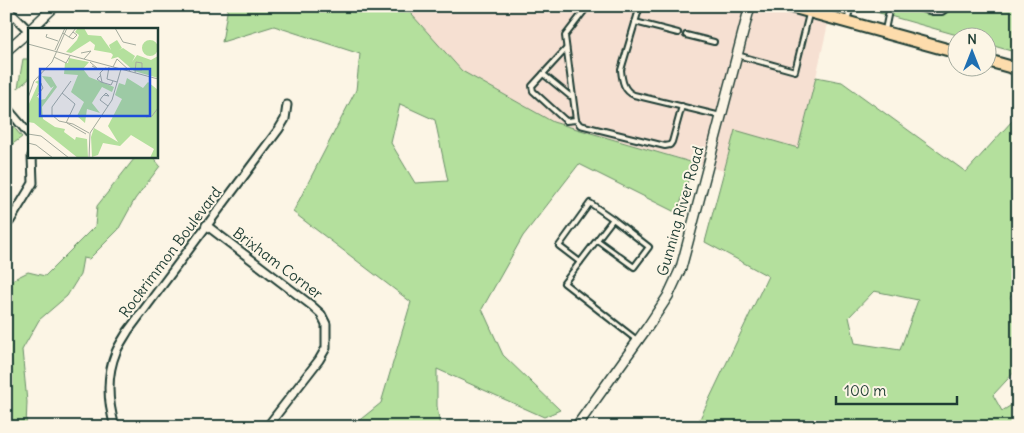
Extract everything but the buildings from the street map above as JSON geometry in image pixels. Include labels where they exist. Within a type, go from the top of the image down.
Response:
[{"type":"main road","points":[[789,6],[946,49]]},
{"type":"main road","points":[[996,63],[1018,69]]},
{"type":"street","points":[[32,28],[55,6]]},
{"type":"street","name":"Gunning River Road","points":[[576,427],[668,296],[681,268],[750,6]]},
{"type":"street","points":[[6,8],[28,28]]},
{"type":"street","points":[[6,51],[28,32]]},
{"type":"street","name":"Rockrimmon Boulevard","points":[[115,427],[111,412],[110,371],[116,351],[128,331],[279,129],[285,119],[287,105]]},
{"type":"street","points":[[6,107],[28,133]]},
{"type":"street","points":[[6,224],[10,221],[33,184],[32,158]]},
{"type":"street","name":"Brixham Corner","points":[[206,225],[311,304],[321,314],[326,324],[326,348],[319,360],[266,427]]},
{"type":"lane","points":[[588,6],[564,36],[576,120],[580,124],[665,146],[670,145],[672,142],[682,106]]},
{"type":"lane","points":[[640,6],[621,70],[624,86],[629,93],[721,116]]},
{"type":"lane","points":[[846,22],[851,6]]},
{"type":"lane","points":[[885,32],[890,6]]},
{"type":"lane","points":[[910,6],[932,12],[942,12],[950,6]]},
{"type":"lane","points":[[736,55],[795,71],[810,12]]},
{"type":"lane","points":[[635,22],[678,33]]},
{"type":"lane","points":[[686,35],[714,42]]},
{"type":"lane","points":[[566,49],[532,86],[533,92],[566,121],[576,120]]},
{"type":"lane","points":[[544,74],[572,96]]},
{"type":"lane","points":[[580,262],[559,246],[590,203],[649,247],[634,267],[597,240]]},
{"type":"lane","points":[[613,219],[564,283],[638,341]]},
{"type":"shaded area","points":[[404,6],[832,6],[798,148],[735,131],[724,171],[553,122],[462,71]]},
{"type":"green space","points":[[228,6],[404,6],[462,71],[553,122],[694,163],[677,213],[579,164],[523,236],[482,309],[503,355],[560,410],[544,417],[437,369],[437,406],[440,427],[351,427],[381,403],[411,302],[293,212],[356,90],[360,54],[274,26],[222,42]],"holes":[[[400,104],[435,120],[448,181],[415,183],[391,143]]]},
{"type":"green space","points":[[874,6],[1018,6],[1018,53],[996,47],[996,28],[946,28],[946,32],[876,12]]},
{"type":"green space","points":[[23,59],[28,59],[28,80],[18,88]]},
{"type":"green space","points":[[816,77],[842,82],[966,172],[1012,121],[1018,126],[1018,289],[1010,297],[1018,315],[1018,368],[993,395],[1002,411],[1018,401],[1018,427],[696,427],[768,276],[705,242],[735,130],[798,148]],"holes":[[[874,291],[918,300],[900,350],[855,343],[849,317]]]},
{"type":"green space","points":[[6,118],[22,137],[6,149]]},
{"type":"green space","points":[[132,158],[154,158],[160,166],[135,199],[118,230],[89,259],[83,258],[80,275],[67,296],[39,320],[22,350],[27,402],[26,427],[6,427],[6,283],[28,272],[45,276],[95,226],[97,206],[134,159]]}]
